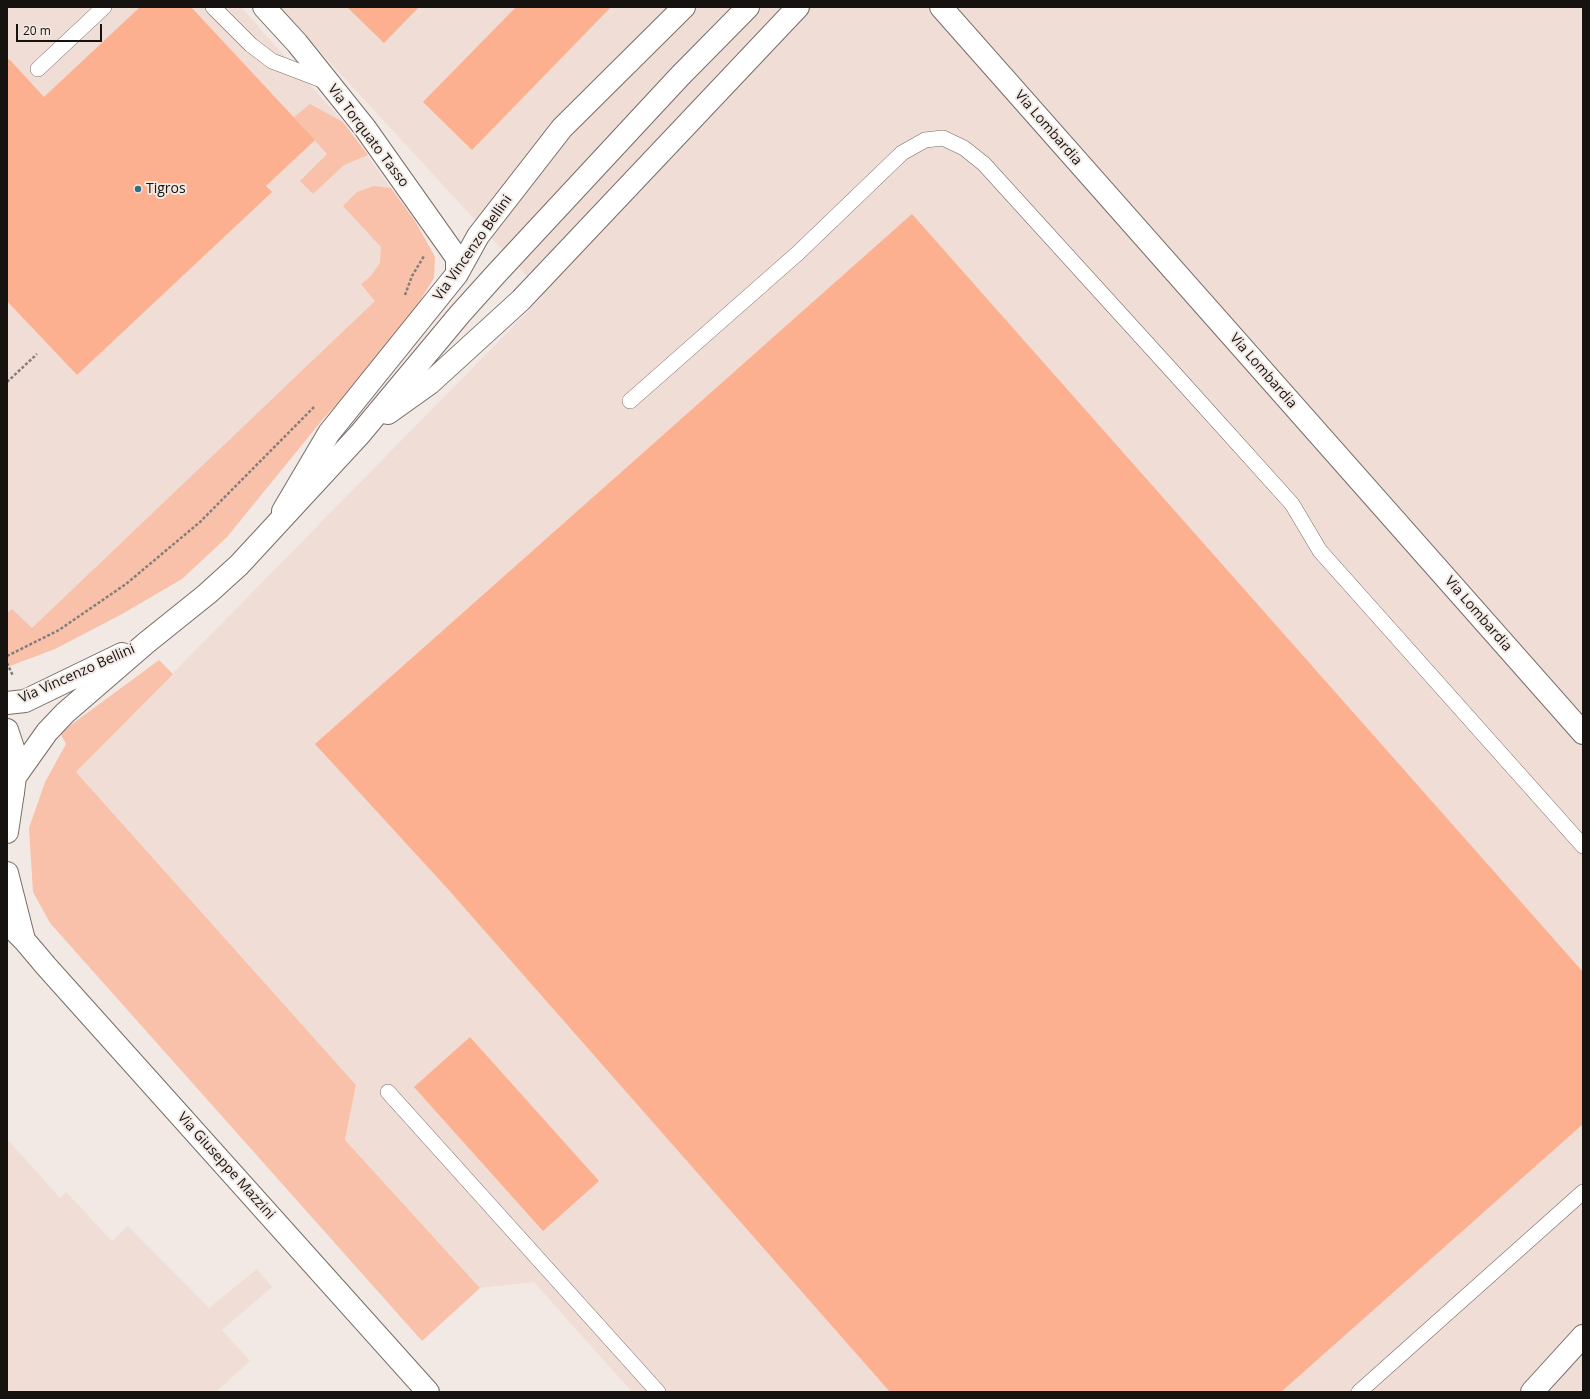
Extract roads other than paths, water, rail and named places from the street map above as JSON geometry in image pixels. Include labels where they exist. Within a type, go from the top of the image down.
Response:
[{"type":"street","name":"Via Torquato Tasso","points":[[264,7],[297,43],[365,128],[457,258],[457,274]]},
{"type":"street","name":"Via Vincenzo Bellini","points":[[272,529],[329,434],[457,274],[478,236],[562,128],[684,7]]},
{"type":"street","name":"Via Vincenzo Bellini","points":[[12,792],[48,732],[65,713],[146,643],[207,594],[239,565],[360,434],[460,314],[491,280],[675,82],[748,7]]},
{"type":"street","name":"Via Vincenzo Bellini","points":[[360,434],[430,383],[521,300],[798,7]]},
{"type":"street","name":"Via Lombardia","points":[[942,8],[1583,733]]},
{"type":"street","name":"Via Vincenzo Bellini","points":[[16,702],[146,643]]},
{"type":"street","points":[[7,730],[14,751],[12,792],[7,832]]},
{"type":"street","name":"Via Giuseppe Mazzini","points":[[7,873],[24,940]]},
{"type":"street","name":"Via Giuseppe Mazzini","points":[[7,923],[24,940],[428,1392]]},
{"type":"street","points":[[1532,1392],[1583,1336]]},
{"type":"lane","points":[[38,69],[104,7]]},
{"type":"lane","points":[[213,7],[251,45],[272,61],[329,83]]},
{"type":"lane","points":[[630,401],[798,253],[902,153],[925,140],[943,138],[964,148],[984,164],[1174,373],[1292,504],[1320,551],[1583,846]]},
{"type":"lane","points":[[388,1092],[658,1392]]},
{"type":"lane","points":[[1359,1392],[1583,1192]]},
{"type":"place","name":"Tigros","points":[[138,189]]}]
